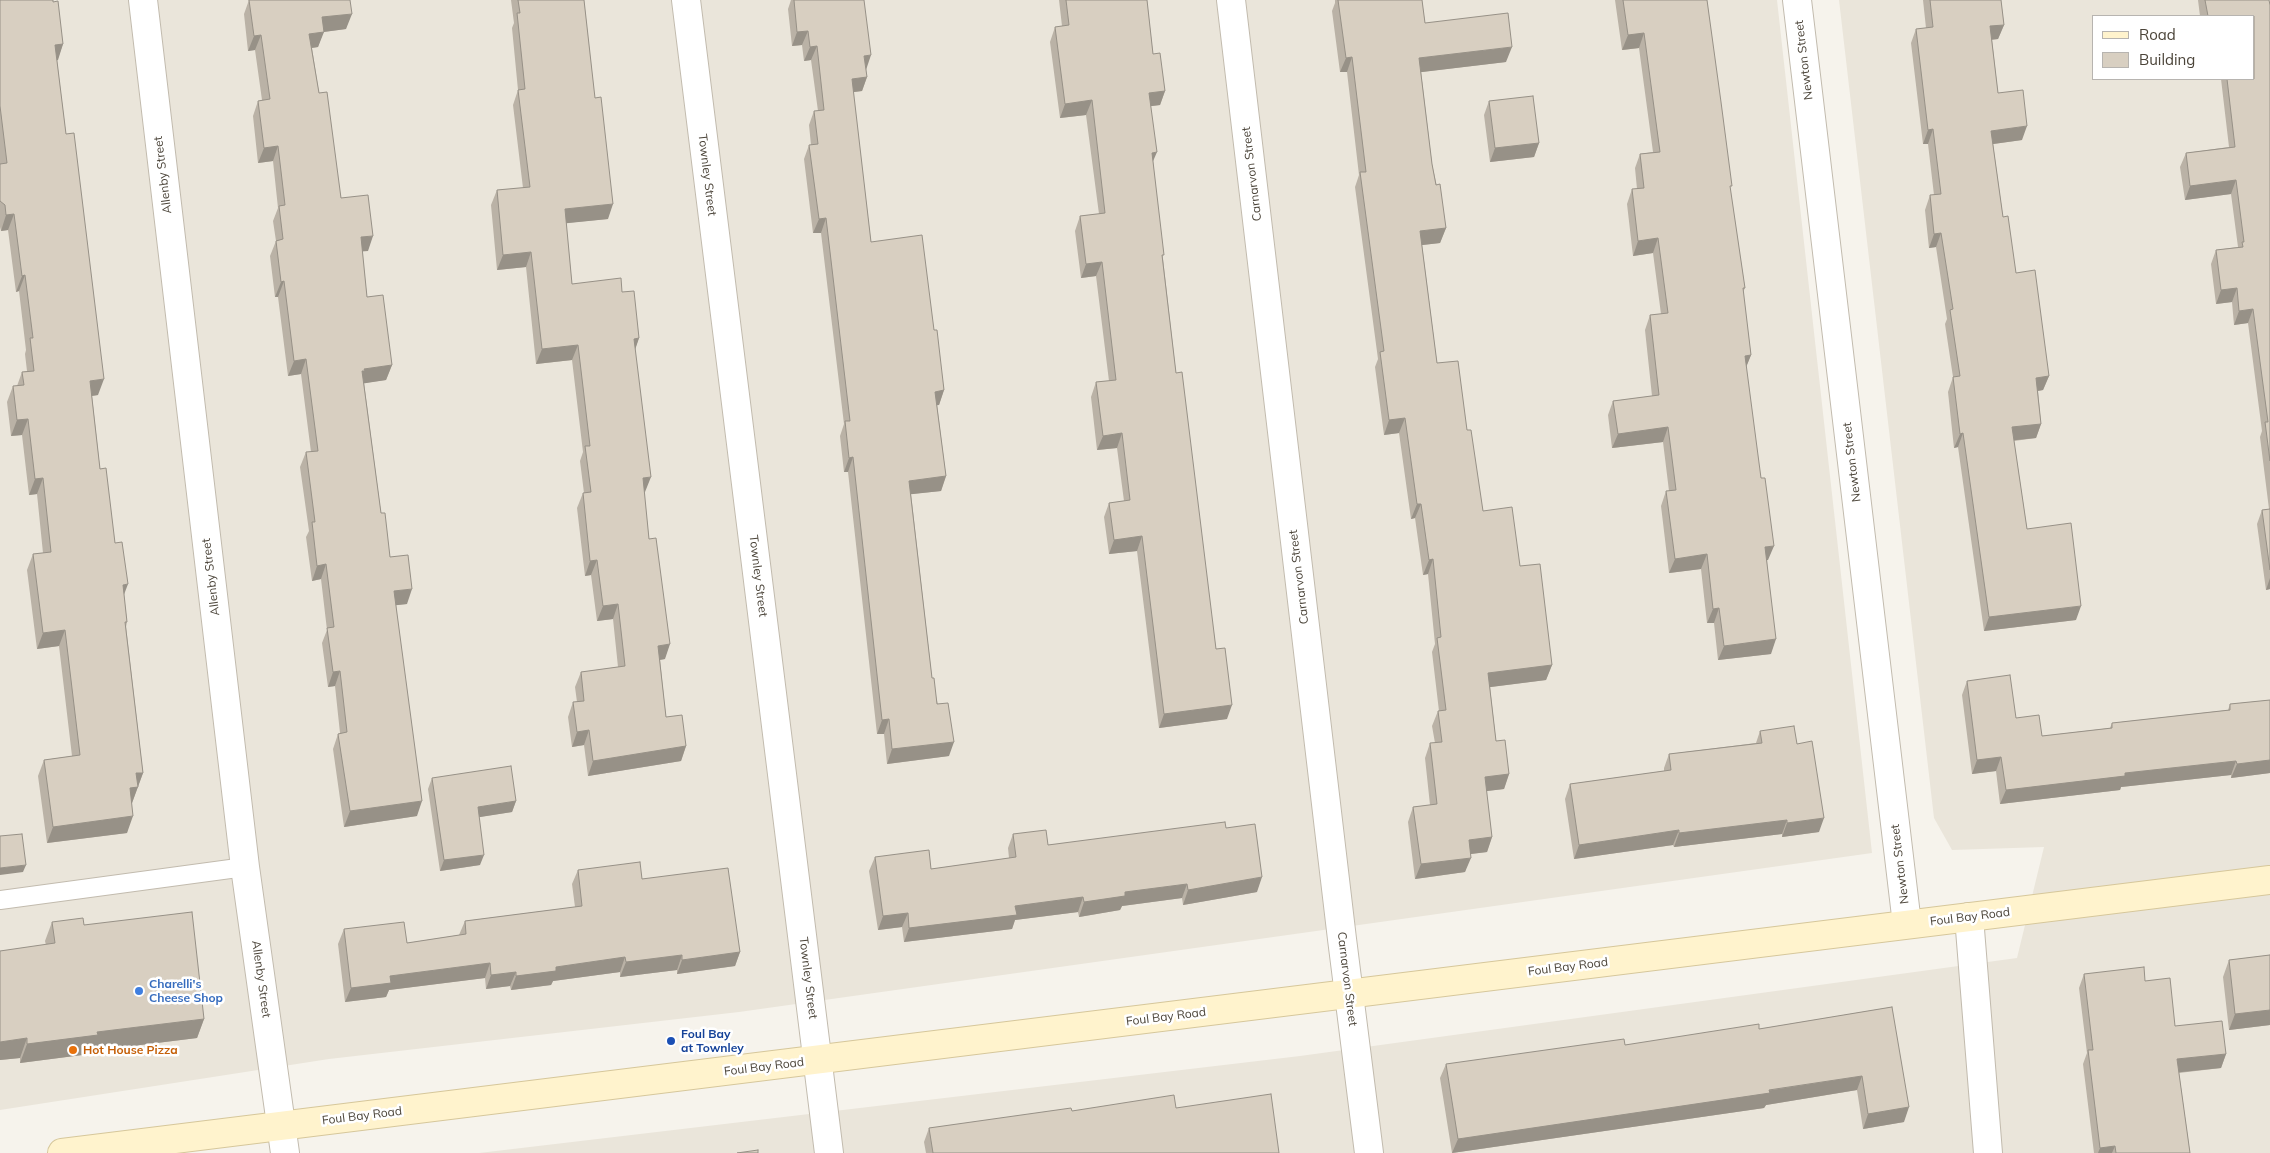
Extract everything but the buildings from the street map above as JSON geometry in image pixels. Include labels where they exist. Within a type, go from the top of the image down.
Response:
[{"type":"main road","name":"Foul Bay Road","points":[[62,1153],[2270,880]]},
{"type":"street","name":"Allenby Street","points":[[143,0],[245,867],[285,1153]]},
{"type":"street","name":"Townley Street","points":[[686,0],[830,1153]]},
{"type":"street","name":"Carnarvon Street","points":[[1231,0],[1348,994],[1369,1153]]},
{"type":"street","name":"Newton Street","points":[[1797,0],[1907,924]]},
{"type":"street","points":[[1969,917],[1988,1153]]},
{"type":"lane","points":[[0,900],[245,867]]},
{"type":"shaded area","points":[[0,0],[1777,0],[1872,853],[739,1012],[329,1059],[0,1110]]},
{"type":"shaded area","points":[[1839,0],[2270,0],[2270,1153],[479,1153],[1300,1056],[2017,958],[2044,847],[1952,850],[1934,818]]},
{"type":"place","name":"Charelli's Cheese Shop","points":[[139,991]]},
{"type":"place","name":"Foul Bay at Townley","points":[[671,1041]]},
{"type":"place","name":"Hot House Pizza","points":[[73,1050]]}]
